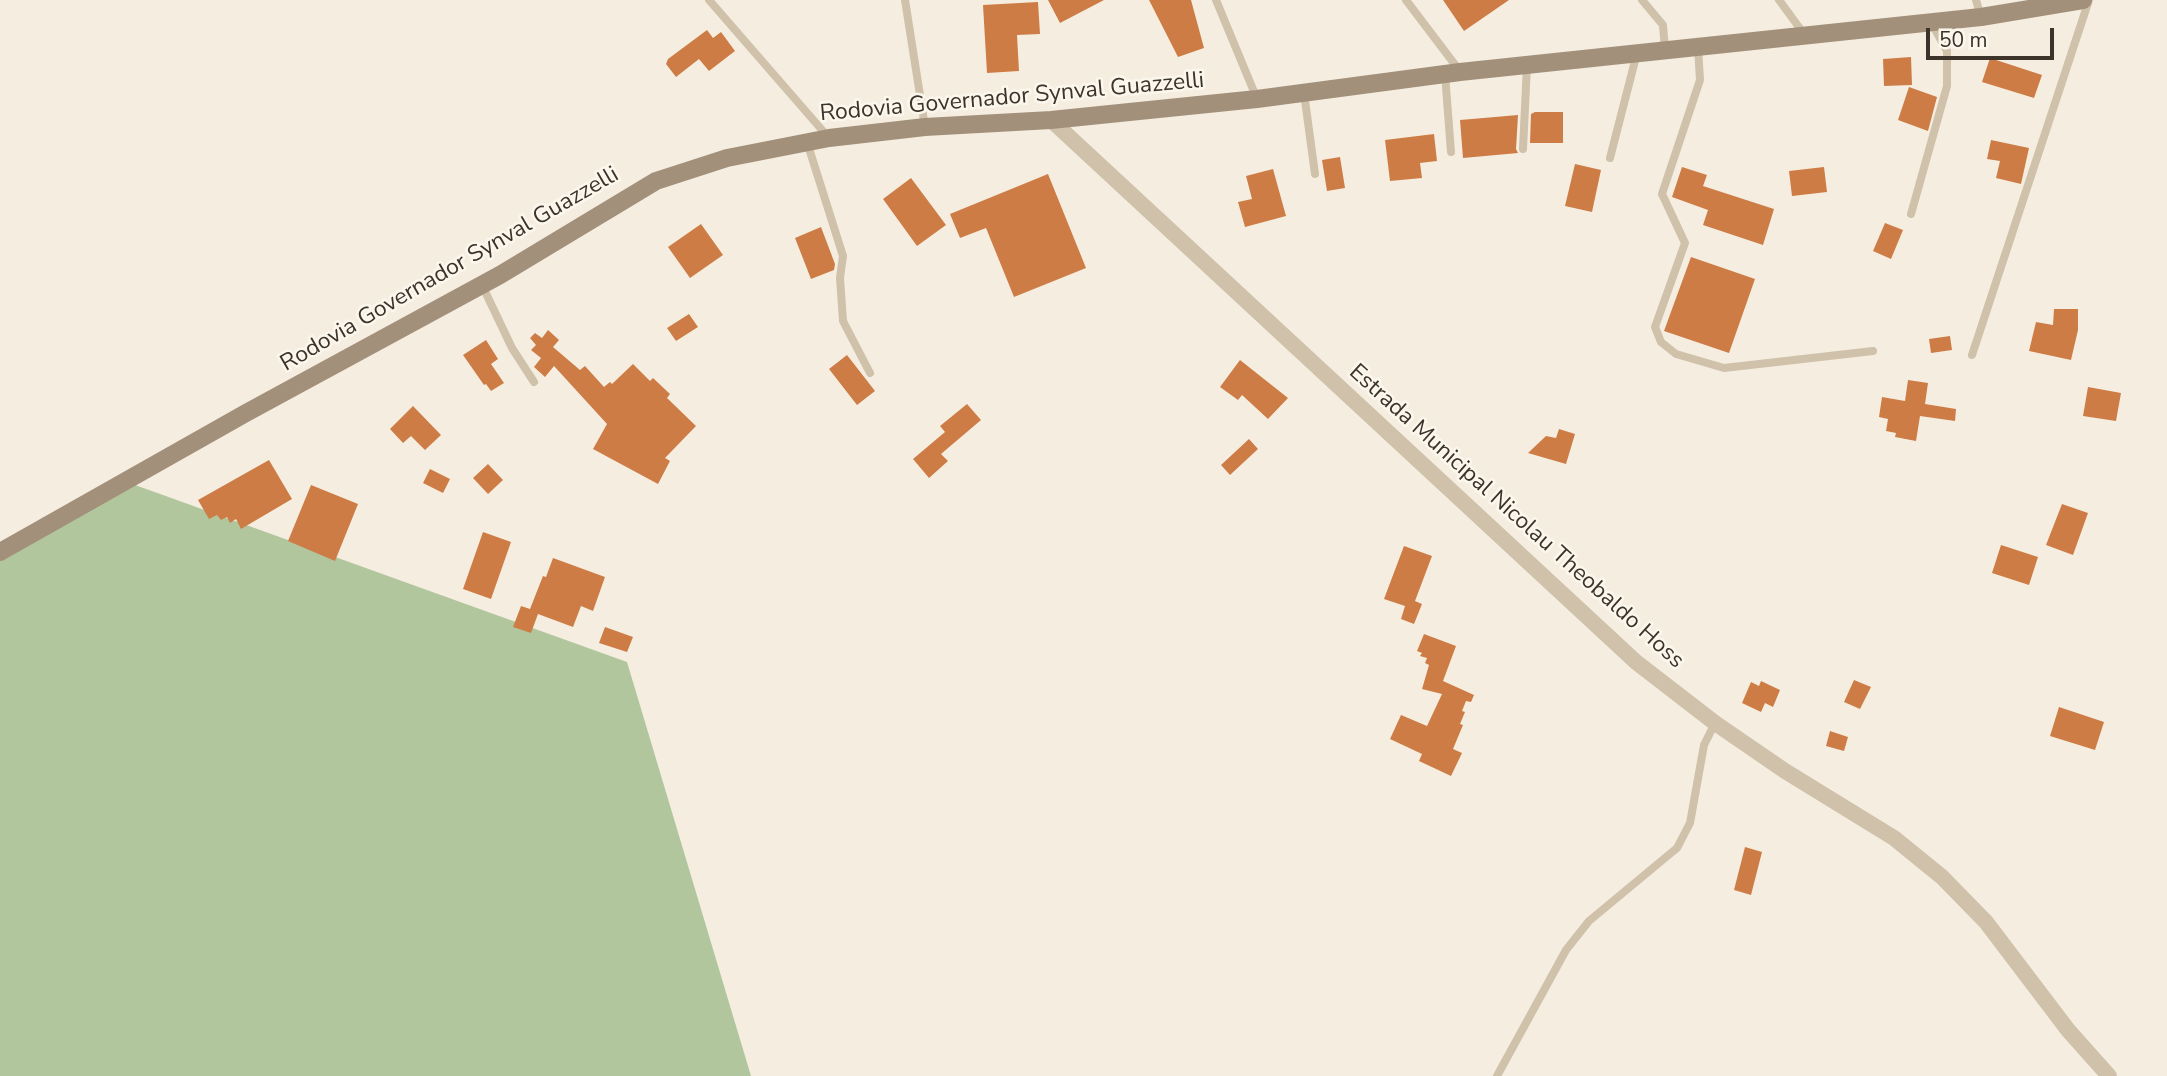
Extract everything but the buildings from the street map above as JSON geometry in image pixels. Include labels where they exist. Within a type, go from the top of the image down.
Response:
[{"type":"main road","name":"Rodovia Governador Synval Guazzelli","points":[[0,552],[246,413],[482,285],[656,181],[727,158],[829,138],[925,127],[1051,120],[1257,99],[1452,73],[1931,22],[1978,8],[2083,0]]},
{"type":"street","name":"Estrada Municipal Nicolau Theobaldo Hoss","points":[[1051,120],[1617,645],[1715,723],[1785,771],[1894,838],[1942,877],[1986,922],[2100,1073]]},
{"type":"lane","points":[[709,0],[829,138]]},
{"type":"lane","points":[[905,0],[925,127]]},
{"type":"lane","points":[[1216,0],[1257,99]]},
{"type":"lane","points":[[1406,0],[1452,73],[1451,152]]},
{"type":"lane","points":[[1642,0],[1663,25],[1665,50]]},
{"type":"lane","points":[[1779,0],[1806,36]]},
{"type":"lane","points":[[1972,355],[2089,0]]},
{"type":"lane","points":[[1911,214],[1947,86],[1947,51],[1931,22]]},
{"type":"lane","points":[[1698,47],[1700,80],[1662,194],[1685,243],[1656,327],[1661,342],[1676,354],[1724,368],[1873,351]]},
{"type":"lane","points":[[1610,158],[1637,53]]},
{"type":"lane","points":[[1523,149],[1527,65]]},
{"type":"lane","points":[[1304,93],[1315,174]]},
{"type":"lane","points":[[807,142],[843,256],[840,278],[843,321],[870,373]]},
{"type":"lane","points":[[482,285],[512,348],[534,382]]},
{"type":"lane","points":[[1497,1076],[1566,950],[1589,921],[1677,848],[1690,823],[1704,746],[1715,723]]},
{"type":"green space","points":[[124,481],[627,662],[751,1076],[0,1076],[0,552]]}]
